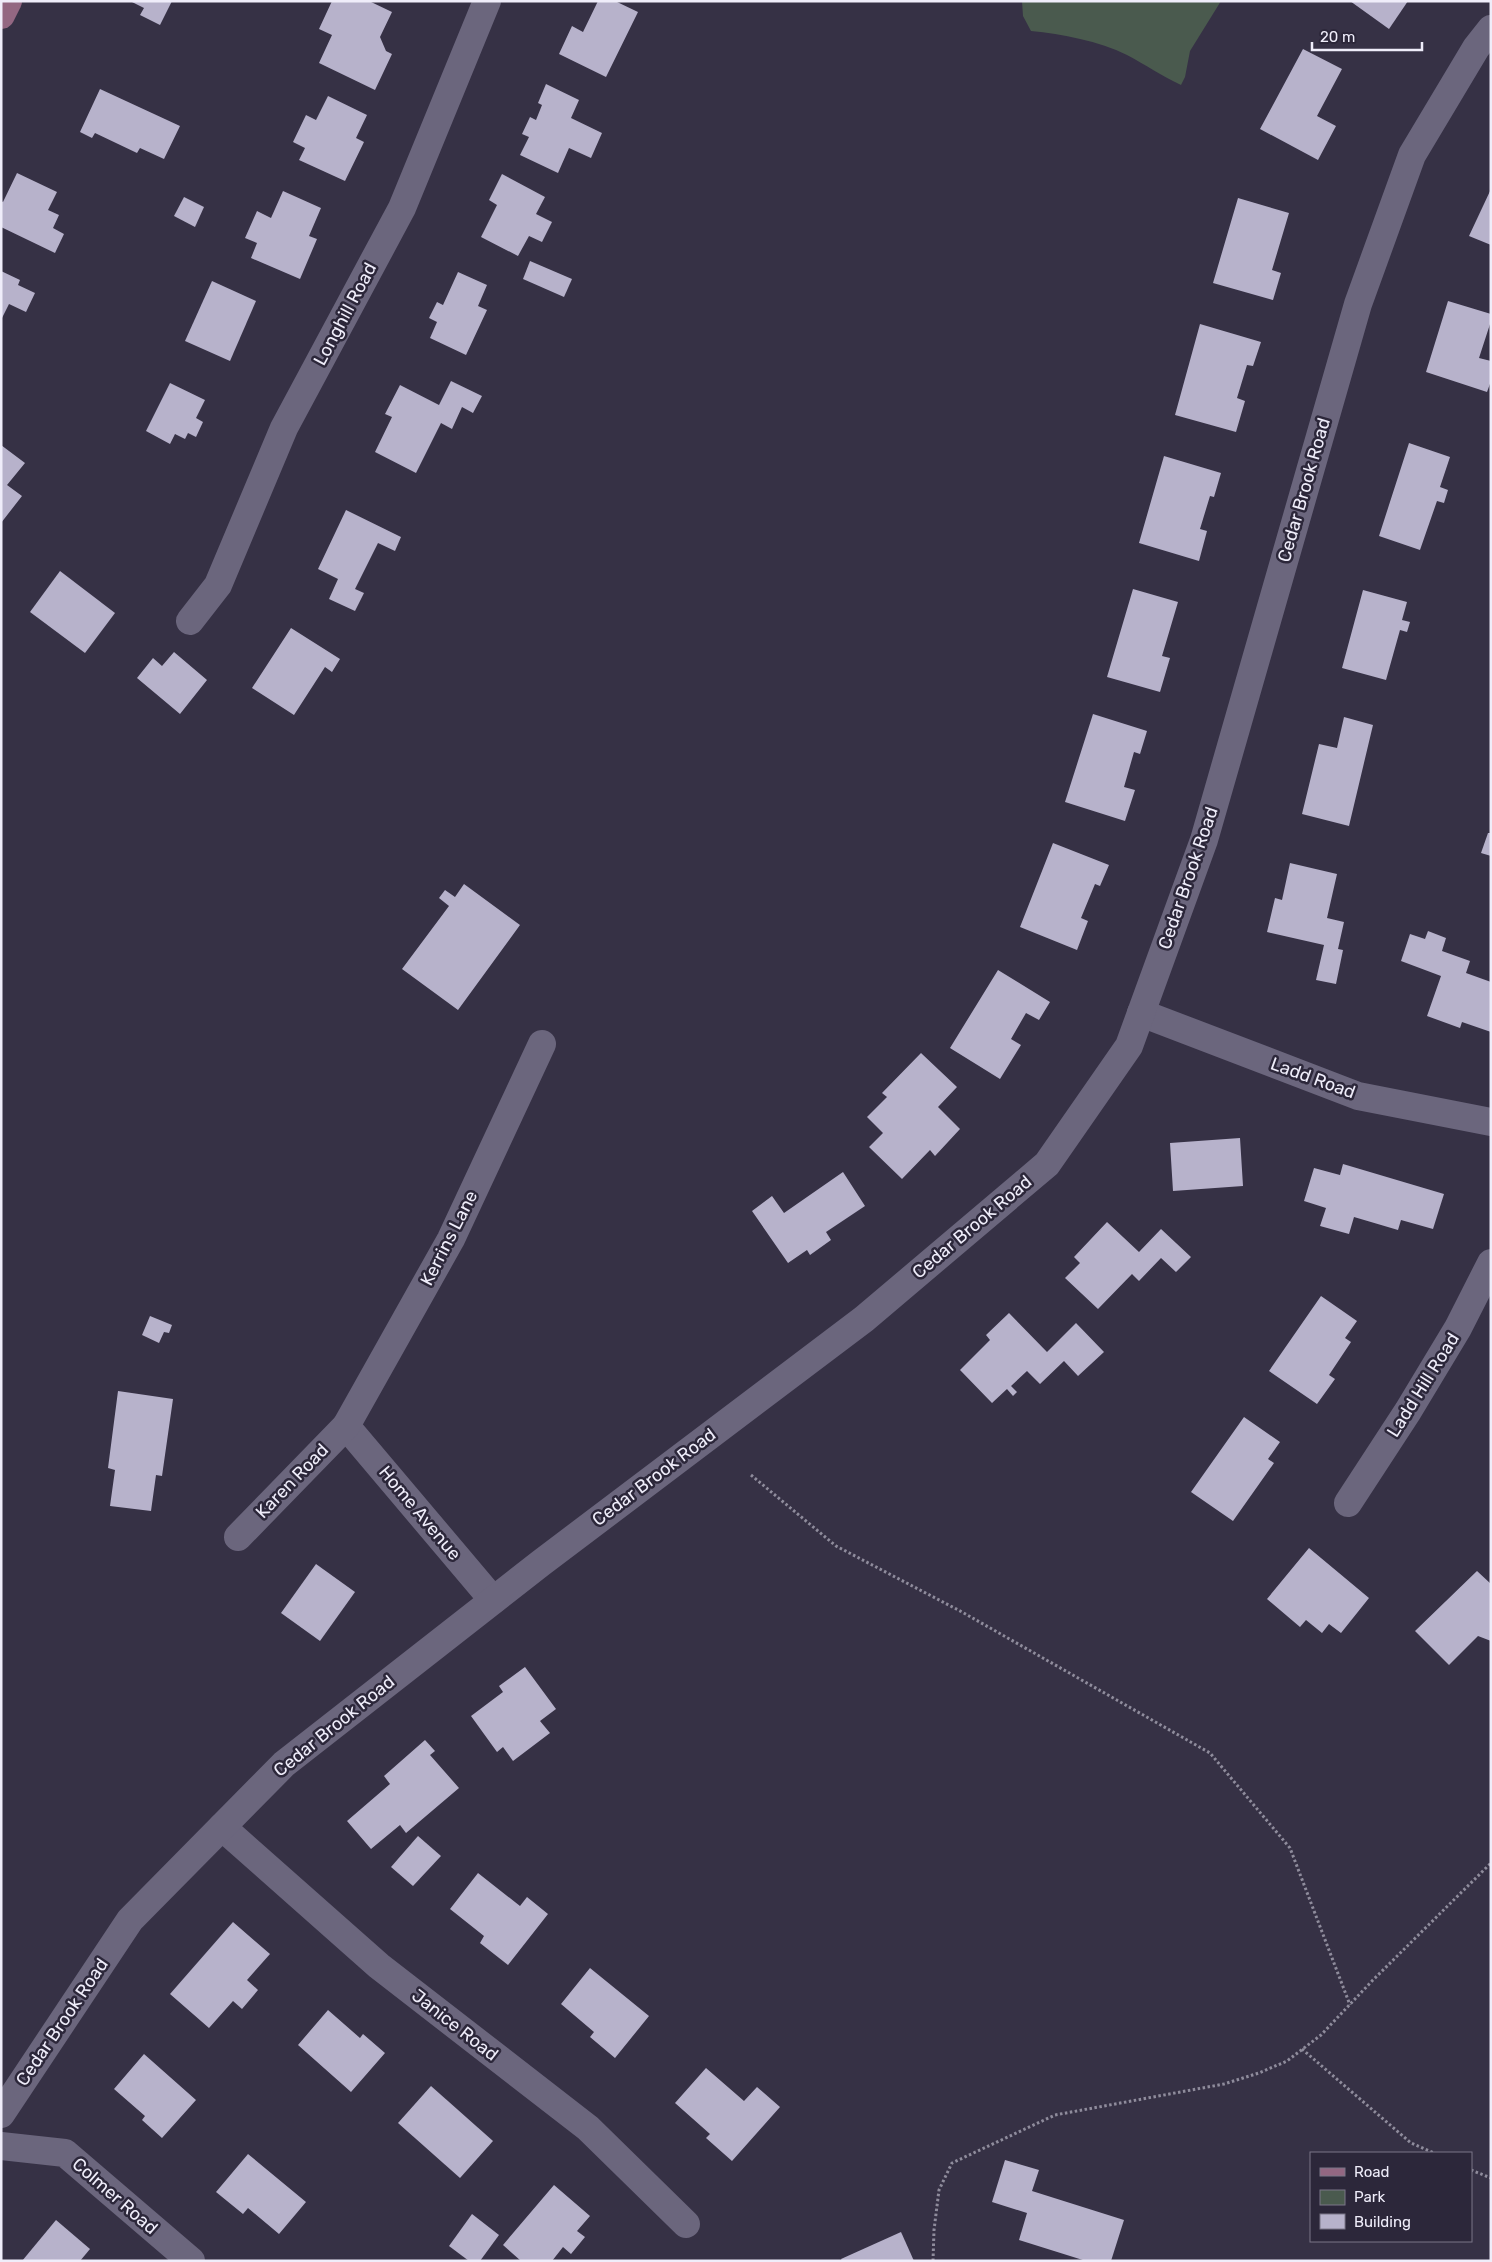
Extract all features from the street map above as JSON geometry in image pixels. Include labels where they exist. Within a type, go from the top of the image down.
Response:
[{"type":"main road","points":[[1,15],[8,1]]},
{"type":"street","name":"Longhill Road","points":[[190,621],[218,586],[284,428],[402,208],[487,1]]},
{"type":"street","name":"Cedar Brook Road","points":[[1,2114],[130,1920],[284,1764],[493,1600],[864,1319],[1047,1164],[1129,1046],[1204,840],[1358,304],[1412,155],[1476,48],[1491,30]]},
{"type":"street","name":"Ladd Road","points":[[1141,1013],[1358,1096],[1491,1122]]},
{"type":"street","name":"Kerrins Lane","points":[[346,1426],[451,1239],[542,1044]]},
{"type":"street","name":"Ladd Hill Road","points":[[1348,1503],[1408,1411],[1458,1328],[1491,1263]]},
{"type":"street","name":"Home Avenue","points":[[346,1426],[493,1600]]},
{"type":"street","name":"Karen Road","points":[[238,1537],[346,1426]]},
{"type":"street","name":"Janice Road","points":[[222,1827],[380,1966],[588,2128],[686,2224]]},
{"type":"street","name":"Colmer Road","points":[[1,2146],[66,2153],[191,2261]]},
{"type":"path","points":[[751,1475],[836,1546],[962,1612],[1210,1752],[1290,1848],[1350,2005]]},
{"type":"path","points":[[933,2261],[934,2230],[939,2190],[952,2163],[1055,2115],[1224,2084],[1287,2061],[1321,2035],[1491,1864]]},
{"type":"path","points":[[1302,2050],[1410,2143],[1432,2152]]},
{"type":"path","points":[[1472,2170],[1491,2178]]},
{"type":"green space","points":[[1022,1],[1221,1],[1190,51],[1185,77],[1181,85],[1127,55],[1105,46],[1068,36],[1031,31],[1023,16]]},
{"type":"building","points":[[130,1],[172,1],[160,25],[140,15],[144,8]]},
{"type":"building","points":[[332,1],[369,1],[392,12],[380,37],[386,51],[392,54],[375,90],[319,63],[332,35],[319,29]]},
{"type":"building","points":[[598,1],[615,1],[638,12],[606,77],[559,54],[572,26],[583,32]]},
{"type":"building","points":[[1350,1],[1408,1],[1389,29]]},
{"type":"building","points":[[1303,49],[1342,69],[1317,116],[1336,126],[1318,160],[1260,129]]},
{"type":"building","points":[[546,84],[579,100],[571,118],[602,133],[591,158],[569,148],[558,173],[520,155],[529,137],[522,134],[530,117],[536,120],[542,105],[538,103]]},
{"type":"building","points":[[100,89],[180,126],[164,159],[140,148],[137,153],[95,133],[92,138],[80,132]]},
{"type":"building","points":[[328,96],[367,115],[356,138],[364,142],[345,181],[299,160],[305,148],[293,142],[306,115],[316,120]]},
{"type":"building","points":[[17,173],[57,192],[48,210],[59,215],[53,228],[64,234],[55,253],[1,227],[1,201],[3,202]]},
{"type":"building","points":[[502,174],[545,197],[536,214],[552,222],[542,242],[529,236],[518,256],[481,237],[497,205],[489,200]]},
{"type":"building","points":[[1491,189],[1491,245],[1469,236]]},
{"type":"building","points":[[283,191],[321,208],[309,236],[317,239],[300,279],[251,258],[257,243],[245,238],[257,211],[271,218]]},
{"type":"building","points":[[184,197],[204,207],[195,227],[174,216]]},
{"type":"building","points":[[1238,198],[1289,213],[1272,270],[1281,273],[1273,300],[1213,283]]},
{"type":"building","points":[[530,261],[572,279],[564,297],[523,279]]},
{"type":"building","points":[[1,271],[20,280],[18,285],[35,293],[26,312],[9,304],[1,320]]},
{"type":"building","points":[[458,272],[487,285],[478,306],[487,310],[466,355],[430,338],[437,322],[429,318],[437,302],[443,305]]},
{"type":"building","points":[[212,281],[256,301],[230,361],[185,341]]},
{"type":"building","points":[[1448,301],[1491,314],[1491,321],[1479,358],[1491,361],[1491,381],[1487,392],[1426,372]]},
{"type":"building","points":[[1200,324],[1261,342],[1253,366],[1247,365],[1237,398],[1245,401],[1236,432],[1175,415]]},
{"type":"building","points":[[451,381],[482,396],[473,413],[462,407],[452,429],[441,423],[416,473],[375,452],[392,417],[385,414],[400,385],[439,405]]},
{"type":"building","points":[[170,383],[205,400],[196,418],[203,422],[196,437],[188,433],[185,439],[175,434],[170,444],[146,431]]},
{"type":"building","points":[[1409,443],[1450,457],[1440,487],[1448,490],[1444,503],[1437,501],[1420,550],[1379,536]]},
{"type":"building","points":[[1,445],[25,463],[7,485],[22,496],[1,523]]},
{"type":"building","points":[[1164,456],[1221,473],[1214,497],[1210,496],[1200,529],[1207,531],[1199,561],[1139,543]]},
{"type":"building","points":[[346,510],[401,537],[395,551],[378,543],[355,589],[364,593],[355,611],[329,599],[338,579],[318,569]]},
{"type":"building","points":[[60,571],[115,613],[85,653],[30,612]]},
{"type":"building","points":[[1133,589],[1178,602],[1162,656],[1170,658],[1160,692],[1107,677]]},
{"type":"building","points":[[1363,590],[1407,602],[1402,620],[1410,622],[1407,632],[1400,630],[1386,680],[1342,668]]},
{"type":"building","points":[[291,628],[340,659],[332,672],[325,667],[294,715],[252,688]]},
{"type":"building","points":[[174,652],[207,680],[180,714],[137,678],[153,658],[162,666]]},
{"type":"building","points":[[1093,714],[1147,731],[1140,754],[1134,752],[1124,787],[1135,790],[1125,821],[1065,802]]},
{"type":"building","points":[[1344,717],[1373,725],[1349,826],[1302,814],[1319,744],[1337,748]]},
{"type":"building","points":[[1488,833],[1491,833],[1491,856],[1481,853]]},
{"type":"building","points":[[1053,843],[1109,865],[1100,886],[1095,884],[1081,918],[1088,921],[1077,950],[1020,927]]},
{"type":"building","points":[[1290,863],[1337,874],[1327,918],[1344,922],[1338,949],[1343,950],[1336,984],[1316,980],[1324,945],[1267,932],[1275,898],[1282,900]]},
{"type":"building","points":[[464,884],[520,925],[458,1010],[402,969],[449,906],[439,898],[445,890],[455,897]]},
{"type":"building","points":[[1428,931],[1446,938],[1442,951],[1470,961],[1466,973],[1491,982],[1491,1032],[1462,1022],[1460,1028],[1427,1016],[1441,976],[1401,961],[1410,934],[1425,939]]},
{"type":"building","points":[[998,970],[1050,1002],[1039,1020],[1026,1013],[1011,1039],[1021,1045],[1000,1079],[950,1048]]},
{"type":"building","points":[[921,1053],[957,1087],[938,1107],[960,1129],[935,1156],[930,1150],[902,1179],[869,1147],[883,1133],[867,1117],[887,1097],[882,1093]]},
{"type":"building","points":[[1240,1138],[1243,1186],[1173,1191],[1170,1143]]},
{"type":"building","points":[[1343,1164],[1444,1194],[1433,1229],[1401,1220],[1398,1230],[1354,1217],[1349,1234],[1320,1226],[1326,1208],[1304,1201],[1314,1168],[1340,1175]]},
{"type":"building","points":[[843,1172],[865,1206],[826,1232],[831,1240],[810,1255],[807,1250],[788,1263],[752,1211],[772,1196],[784,1213]]},
{"type":"building","points":[[1107,1222],[1139,1252],[1161,1229],[1191,1257],[1176,1272],[1161,1258],[1139,1281],[1132,1274],[1098,1309],[1065,1278],[1080,1263],[1074,1257]]},
{"type":"building","points":[[1321,1296],[1357,1321],[1345,1338],[1351,1342],[1329,1375],[1335,1379],[1317,1404],[1269,1371]]},
{"type":"building","points":[[1009,1313],[1047,1352],[1076,1323],[1104,1352],[1078,1376],[1064,1361],[1040,1384],[1027,1371],[1011,1386],[1017,1392],[1013,1396],[1007,1389],[992,1403],[960,1370],[990,1340],[986,1335]]},
{"type":"building","points":[[150,1316],[172,1325],[169,1333],[164,1332],[159,1343],[142,1335]]},
{"type":"building","points":[[118,1391],[173,1399],[162,1476],[156,1475],[151,1511],[110,1506],[115,1470],[108,1468]]},
{"type":"building","points":[[1244,1417],[1280,1442],[1268,1459],[1274,1463],[1233,1521],[1191,1492]]},
{"type":"building","points":[[1309,1548],[1369,1598],[1341,1633],[1329,1624],[1322,1633],[1306,1620],[1300,1627],[1267,1599]]},
{"type":"building","points":[[316,1564],[355,1592],[320,1641],[281,1613]]},
{"type":"building","points":[[1477,1571],[1491,1584],[1491,1641],[1478,1636],[1449,1665],[1415,1631]]},
{"type":"building","points":[[525,1667],[556,1709],[540,1721],[550,1733],[513,1761],[503,1747],[497,1752],[471,1716],[503,1692],[499,1686]]},
{"type":"building","points":[[425,1740],[435,1751],[430,1755],[459,1788],[406,1833],[400,1825],[371,1849],[347,1821],[390,1784],[384,1776]]},
{"type":"building","points":[[418,1836],[441,1856],[413,1886],[391,1867]]},
{"type":"building","points":[[478,1873],[520,1906],[527,1897],[548,1914],[508,1965],[480,1943],[484,1936],[450,1909]]},
{"type":"building","points":[[233,1922],[270,1954],[247,1980],[258,1990],[242,2009],[233,2001],[209,2028],[170,1994]]},
{"type":"building","points":[[590,1968],[649,2016],[615,2058],[590,2037],[594,2032],[561,2004]]},
{"type":"building","points":[[328,2010],[360,2038],[363,2034],[385,2053],[351,2092],[298,2045]]},
{"type":"building","points":[[144,2054],[196,2100],[162,2138],[142,2120],[145,2116],[114,2089]]},
{"type":"building","points":[[706,2068],[744,2101],[757,2087],[780,2107],[732,2161],[706,2138],[710,2134],[675,2103]]},
{"type":"building","points":[[431,2086],[493,2141],[460,2178],[398,2123]]},
{"type":"building","points":[[248,2154],[306,2202],[279,2234],[248,2208],[243,2214],[216,2192]]},
{"type":"building","points":[[1005,2160],[1039,2170],[1032,2191],[1124,2220],[1111,2261],[1086,2261],[1019,2240],[1027,2213],[992,2202]]},
{"type":"building","points":[[554,2185],[590,2216],[577,2231],[585,2237],[571,2254],[563,2247],[552,2261],[521,2261],[503,2245]]},
{"type":"building","points":[[472,2214],[499,2235],[480,2261],[469,2261],[449,2246]]},
{"type":"building","points":[[56,2220],[90,2249],[80,2261],[22,2261]]},
{"type":"building","points":[[901,2232],[914,2261],[842,2261],[841,2259]]}]
